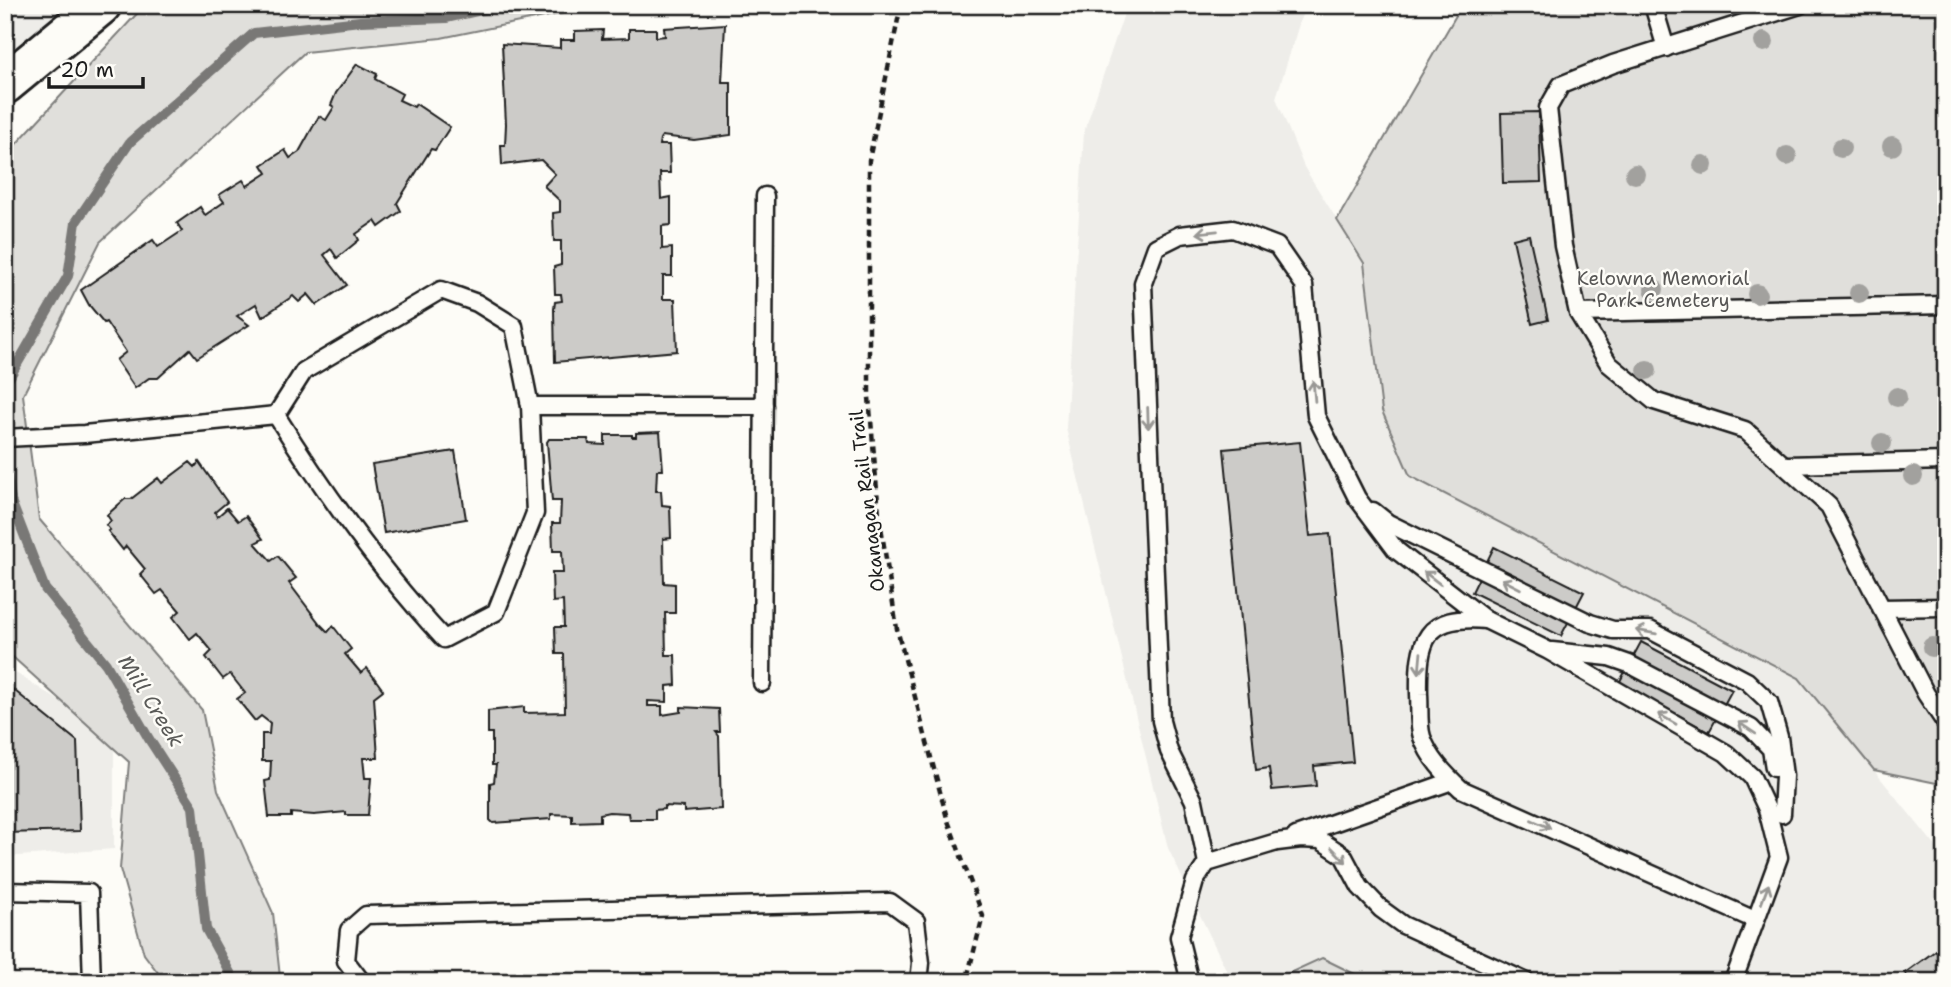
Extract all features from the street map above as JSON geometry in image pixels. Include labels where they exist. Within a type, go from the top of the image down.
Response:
[{"type":"street","points":[[5,84],[88,19],[101,5]]},
{"type":"lane","points":[[1653,5],[1666,48]]},
{"type":"lane","points":[[1800,5],[1561,85],[1548,108],[1563,246],[1578,313],[1609,364],[1654,401],[1745,430],[1787,465],[1829,506],[1926,694],[1946,724]]},
{"type":"lane","points":[[762,683],[765,196]]},
{"type":"lane","points":[[1207,863],[1194,801],[1169,751],[1161,721],[1143,283],[1156,247],[1180,235],[1233,229],[1278,246],[1304,285],[1316,416],[1357,498],[1396,550],[1486,620],[1547,650],[1726,753],[1752,777],[1767,809],[1779,857]]},
{"type":"lane","points":[[441,290],[477,303],[514,326],[530,406],[535,513],[496,612],[444,639],[392,582],[316,479],[276,415],[304,371],[441,290]]},
{"type":"lane","points":[[1578,313],[1946,305]]},
{"type":"lane","points":[[530,406],[764,406]]},
{"type":"lane","points":[[5,438],[84,434],[276,415]]},
{"type":"lane","points":[[1787,465],[1946,461]]},
{"type":"lane","points":[[1357,498],[1388,523],[1590,623],[1613,630],[1650,630],[1747,681],[1769,702],[1779,737],[1784,776],[1779,857],[1733,982]]},
{"type":"lane","points":[[1881,608],[1946,607]]},
{"type":"lane","points":[[1486,620],[1462,617],[1442,624],[1425,638],[1419,658],[1421,736],[1439,768],[1461,789],[1755,920]]},
{"type":"lane","points":[[1547,650],[1608,657],[1629,664],[1751,728],[1771,749],[1782,814]]},
{"type":"lane","points":[[1190,982],[1179,937],[1195,881],[1207,863],[1277,842],[1452,781]]},
{"type":"lane","points":[[1277,842],[1320,840],[1343,855],[1360,887],[1381,909],[1403,925],[1527,982]]},
{"type":"lane","points":[[5,891],[89,893],[92,982]]},
{"type":"lane","points":[[362,982],[346,961],[349,930],[366,915],[890,902],[916,921],[921,963],[919,982]]},
{"type":"path","name":"Okanagan Rail Trail","points":[[901,5],[869,160],[869,397],[879,514],[897,629],[947,818],[982,916],[966,982]]},
{"type":"shaded area","points":[[5,5],[124,5],[93,40],[5,103]]},
{"type":"shaded area","points":[[1127,5],[1305,5],[1276,98],[1304,167],[1364,263],[1382,411],[1410,476],[1799,678],[1946,859],[1946,982],[1371,982],[1322,958],[1286,976],[1288,982],[1232,982],[1168,848],[1066,428],[1084,132]]},
{"type":"shaded area","points":[[5,666],[114,736],[114,849],[5,857]]},
{"type":"green space","points":[[145,5],[603,5],[441,38],[305,52],[100,242],[23,395],[39,519],[202,710],[218,790],[273,913],[280,977],[289,982],[165,982],[144,954],[120,869],[129,762],[5,650],[5,156]]},
{"type":"green space","name":"Kelowna Memorial Park Cemetery","points":[[1462,5],[1946,5],[1946,785],[1874,770],[1799,678],[1410,476],[1382,411],[1364,263],[1337,220]]},
{"type":"green space","points":[[1322,958],[1371,982],[1288,982],[1285,975]]},
{"type":"building","points":[[725,24],[722,82],[731,82],[731,135],[694,140],[662,136],[659,145],[669,145],[670,173],[660,173],[661,199],[671,197],[671,225],[662,226],[662,249],[672,248],[672,276],[663,276],[663,299],[675,299],[677,351],[555,362],[554,309],[555,302],[562,301],[561,294],[555,294],[554,267],[561,265],[561,241],[554,241],[553,213],[560,212],[560,201],[544,186],[555,174],[541,160],[502,165],[501,145],[505,145],[506,124],[502,44],[560,48],[560,40],[575,40],[575,31],[603,30],[602,39],[629,38],[629,29],[656,29],[656,37],[665,36],[664,28]]},
{"type":"building","points":[[357,64],[377,74],[375,79],[402,94],[399,100],[414,107],[416,104],[450,127],[435,150],[431,149],[397,203],[401,211],[379,227],[375,221],[356,234],[359,240],[337,258],[331,249],[324,255],[347,285],[317,305],[308,294],[299,302],[293,296],[262,317],[256,304],[237,316],[249,325],[197,358],[190,349],[158,378],[149,378],[135,388],[116,360],[126,352],[106,322],[104,323],[89,305],[81,290],[153,240],[158,247],[182,231],[177,223],[200,207],[205,215],[224,202],[219,195],[243,180],[247,186],[267,173],[262,165],[285,150],[290,158],[299,152],[319,116],[326,120],[334,107],[331,105],[336,93]]},
{"type":"building","points":[[1539,112],[1541,182],[1503,183],[1501,113]]},
{"type":"building","points":[[1529,235],[1548,320],[1532,324],[1513,239]]},
{"type":"building","points":[[660,432],[663,470],[657,470],[656,491],[661,491],[662,505],[670,506],[671,538],[663,539],[664,583],[675,584],[675,613],[665,613],[666,655],[675,655],[676,685],[667,686],[667,702],[648,701],[648,706],[662,706],[662,715],[681,712],[681,707],[719,709],[720,732],[716,732],[719,736],[721,809],[684,812],[684,807],[664,806],[664,809],[655,810],[655,819],[629,819],[628,813],[609,812],[600,814],[600,821],[572,822],[572,815],[551,814],[551,819],[493,823],[490,820],[490,783],[494,782],[496,765],[492,765],[492,733],[488,733],[488,711],[524,707],[524,713],[565,712],[564,654],[556,654],[555,627],[564,627],[563,601],[553,602],[552,573],[563,573],[562,551],[553,551],[552,523],[560,523],[561,501],[552,501],[547,442],[549,439],[588,439],[589,444],[605,445],[605,435],[636,437],[636,433]]},
{"type":"building","points":[[1300,442],[1310,536],[1330,534],[1353,762],[1314,766],[1316,786],[1272,790],[1269,768],[1256,770],[1224,449]]},
{"type":"building","points":[[455,451],[466,519],[384,533],[372,464]]},
{"type":"building","points":[[190,462],[195,467],[199,462],[227,502],[215,512],[217,517],[227,508],[238,521],[246,516],[263,539],[255,543],[271,561],[278,556],[296,578],[289,583],[320,624],[328,632],[333,626],[351,649],[345,654],[361,673],[367,668],[383,690],[374,697],[378,758],[363,758],[365,778],[371,778],[368,815],[346,815],[346,812],[314,815],[291,813],[291,817],[269,817],[265,781],[270,780],[271,761],[262,761],[262,734],[269,734],[270,723],[261,716],[255,721],[237,699],[245,693],[230,674],[223,679],[206,657],[212,651],[197,633],[190,639],[173,617],[180,611],[162,590],[156,594],[140,574],[145,569],[126,546],[123,550],[108,531],[110,530],[106,525],[111,521],[107,515],[125,499],[131,499],[158,478],[162,483]]},
{"type":"building","points":[[1494,547],[1584,592],[1561,636],[1472,592]]},
{"type":"building","points":[[1641,642],[1732,690],[1709,732],[1619,683]]},
{"type":"building","points":[[5,683],[77,741],[80,831],[5,833]]},
{"type":"building","points":[[1946,943],[1946,982],[1911,982],[1905,973]]},
{"type":"waterway","name":"Mill Creek","points":[[5,385],[68,276],[76,222],[130,142],[254,33],[360,21],[447,18],[504,5]]},
{"type":"waterway","name":"Mill Creek","points":[[5,453],[11,501],[45,589],[106,664],[149,739],[193,807],[206,929],[235,982]]}]
